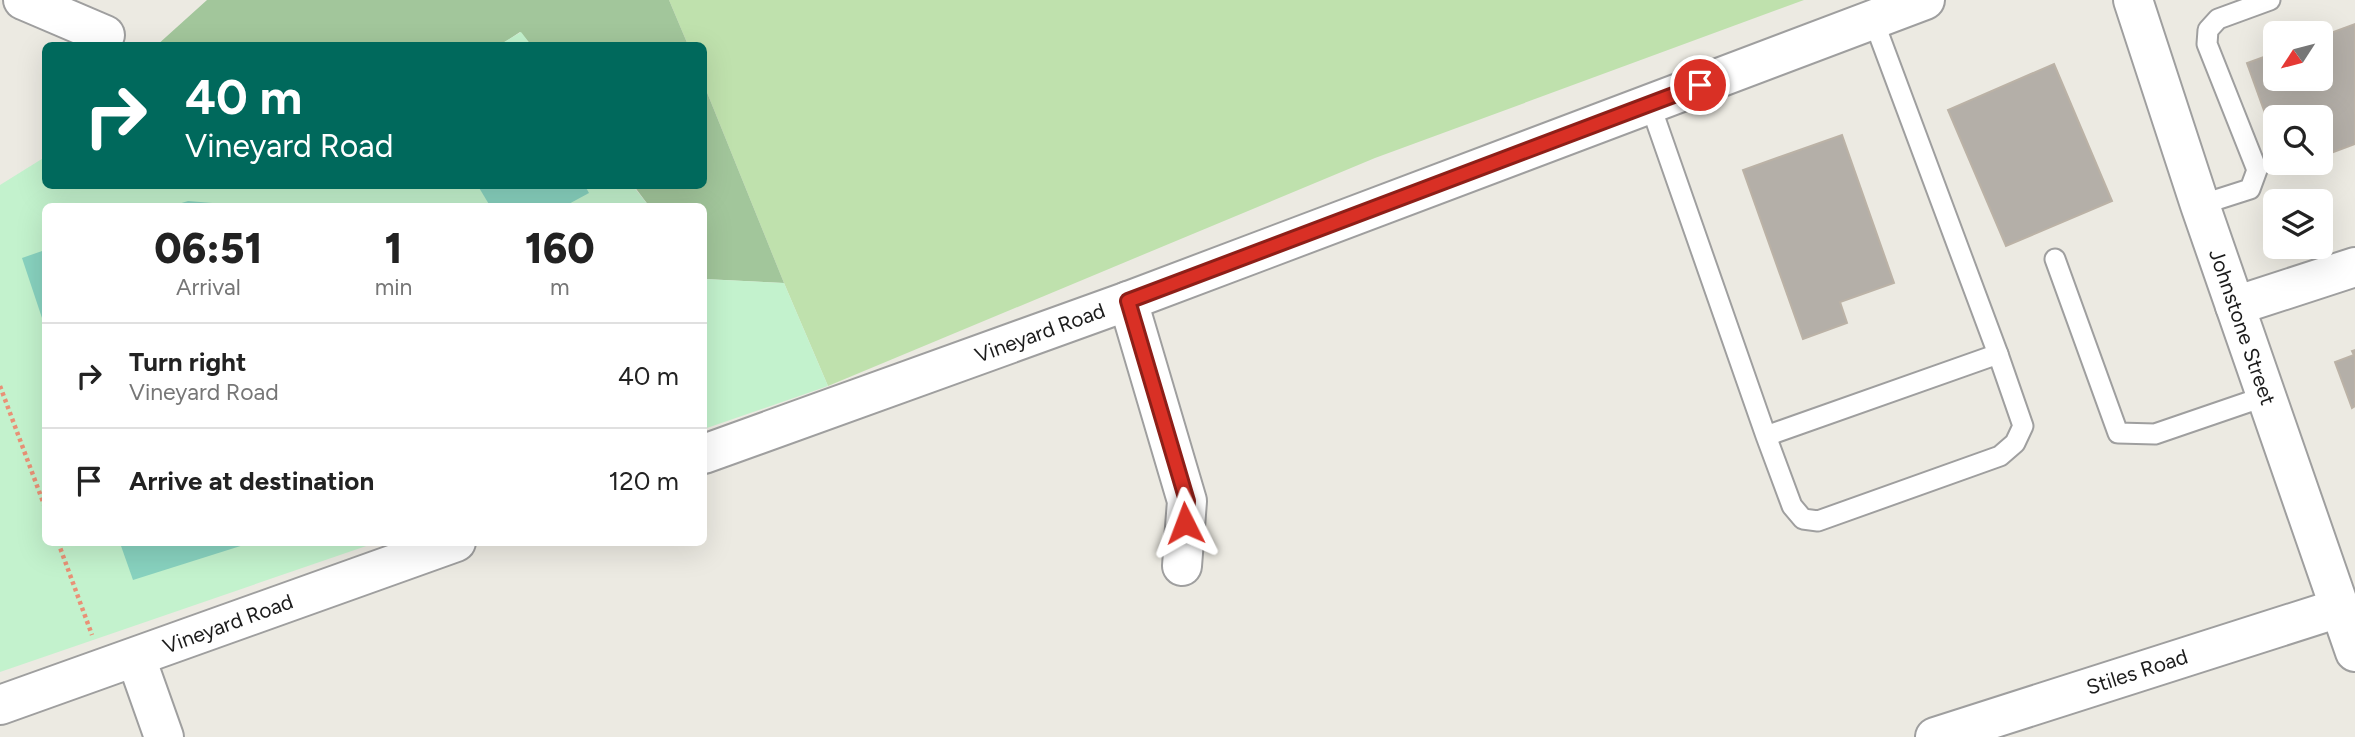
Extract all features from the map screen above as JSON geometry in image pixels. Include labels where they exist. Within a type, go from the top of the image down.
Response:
[{"type":"street","points":[[23,0],[105,35]]},
{"type":"street","name":"Vineyard Road","points":[[707,453],[1128,301],[1925,0]]},
{"type":"street","name":"Johnstone Street","points":[[2133,0],[2200,205],[2355,652]]},
{"type":"street","points":[[2235,306],[2355,267]]},
{"type":"street","points":[[1128,301],[1187,501],[1182,566]]},
{"type":"street","name":"Vineyard Road","points":[[0,705],[445,546]]},
{"type":"street","name":"Stiles Road","points":[[1951,734],[2339,608]]},
{"type":"street","points":[[136,658],[164,737]]},
{"type":"lane","points":[[2200,205],[2250,188],[2257,170],[2207,44],[2208,30],[2218,19],[2270,0]]},
{"type":"lane","points":[[1650,104],[1766,436],[1792,506],[1803,519],[1818,521],[2000,456],[2015,443],[2023,426],[1873,19]]},
{"type":"lane","points":[[2055,259],[2118,433],[2154,434],[2266,396]]},
{"type":"lane","points":[[1766,436],[1997,354]]},
{"type":"path","points":[[0,386],[42,499]]},
{"type":"path","points":[[59,546],[92,636]]},
{"type":"green space","points":[[207,0],[669,0],[687,42],[528,42],[520,32],[505,42],[160,42]]},
{"type":"green space","points":[[669,0],[1804,0],[1375,158],[828,386],[707,92],[707,42],[687,42]]},
{"type":"green space","points":[[521,32],[529,42],[504,42]]},
{"type":"green space","points":[[707,92],[784,283],[707,279],[707,203],[647,203],[636,189],[707,189]]},
{"type":"green space","points":[[42,159],[42,189],[635,189],[647,203],[42,203],[42,546],[366,546],[0,672],[0,185]]},
{"type":"green space","points":[[480,189],[587,189],[589,193],[571,203],[488,203]]},
{"type":"green space","points":[[188,201],[212,203],[182,203]]},
{"type":"green space","points":[[42,251],[42,318],[22,258]]},
{"type":"green space","points":[[707,279],[784,283],[828,386],[707,428]]},
{"type":"green space","points":[[121,546],[241,546],[133,580]]},
{"type":"building","points":[[2355,24],[2355,144],[2333,152],[2333,105],[2263,105],[2263,108],[2247,63],[2263,57],[2263,91],[2333,91],[2333,32]]},
{"type":"building","points":[[2054,64],[2112,201],[2006,246],[1948,110]]},
{"type":"building","points":[[1842,135],[1894,283],[1840,302],[1847,323],[1803,339],[1743,170]]},
{"type":"building","points":[[2355,350],[2355,406],[2352,408],[2335,362],[2354,355],[2352,351]]},
{"type":"route","points":[[1185,523],[1187,501],[1128,301],[1700,85]]}]
